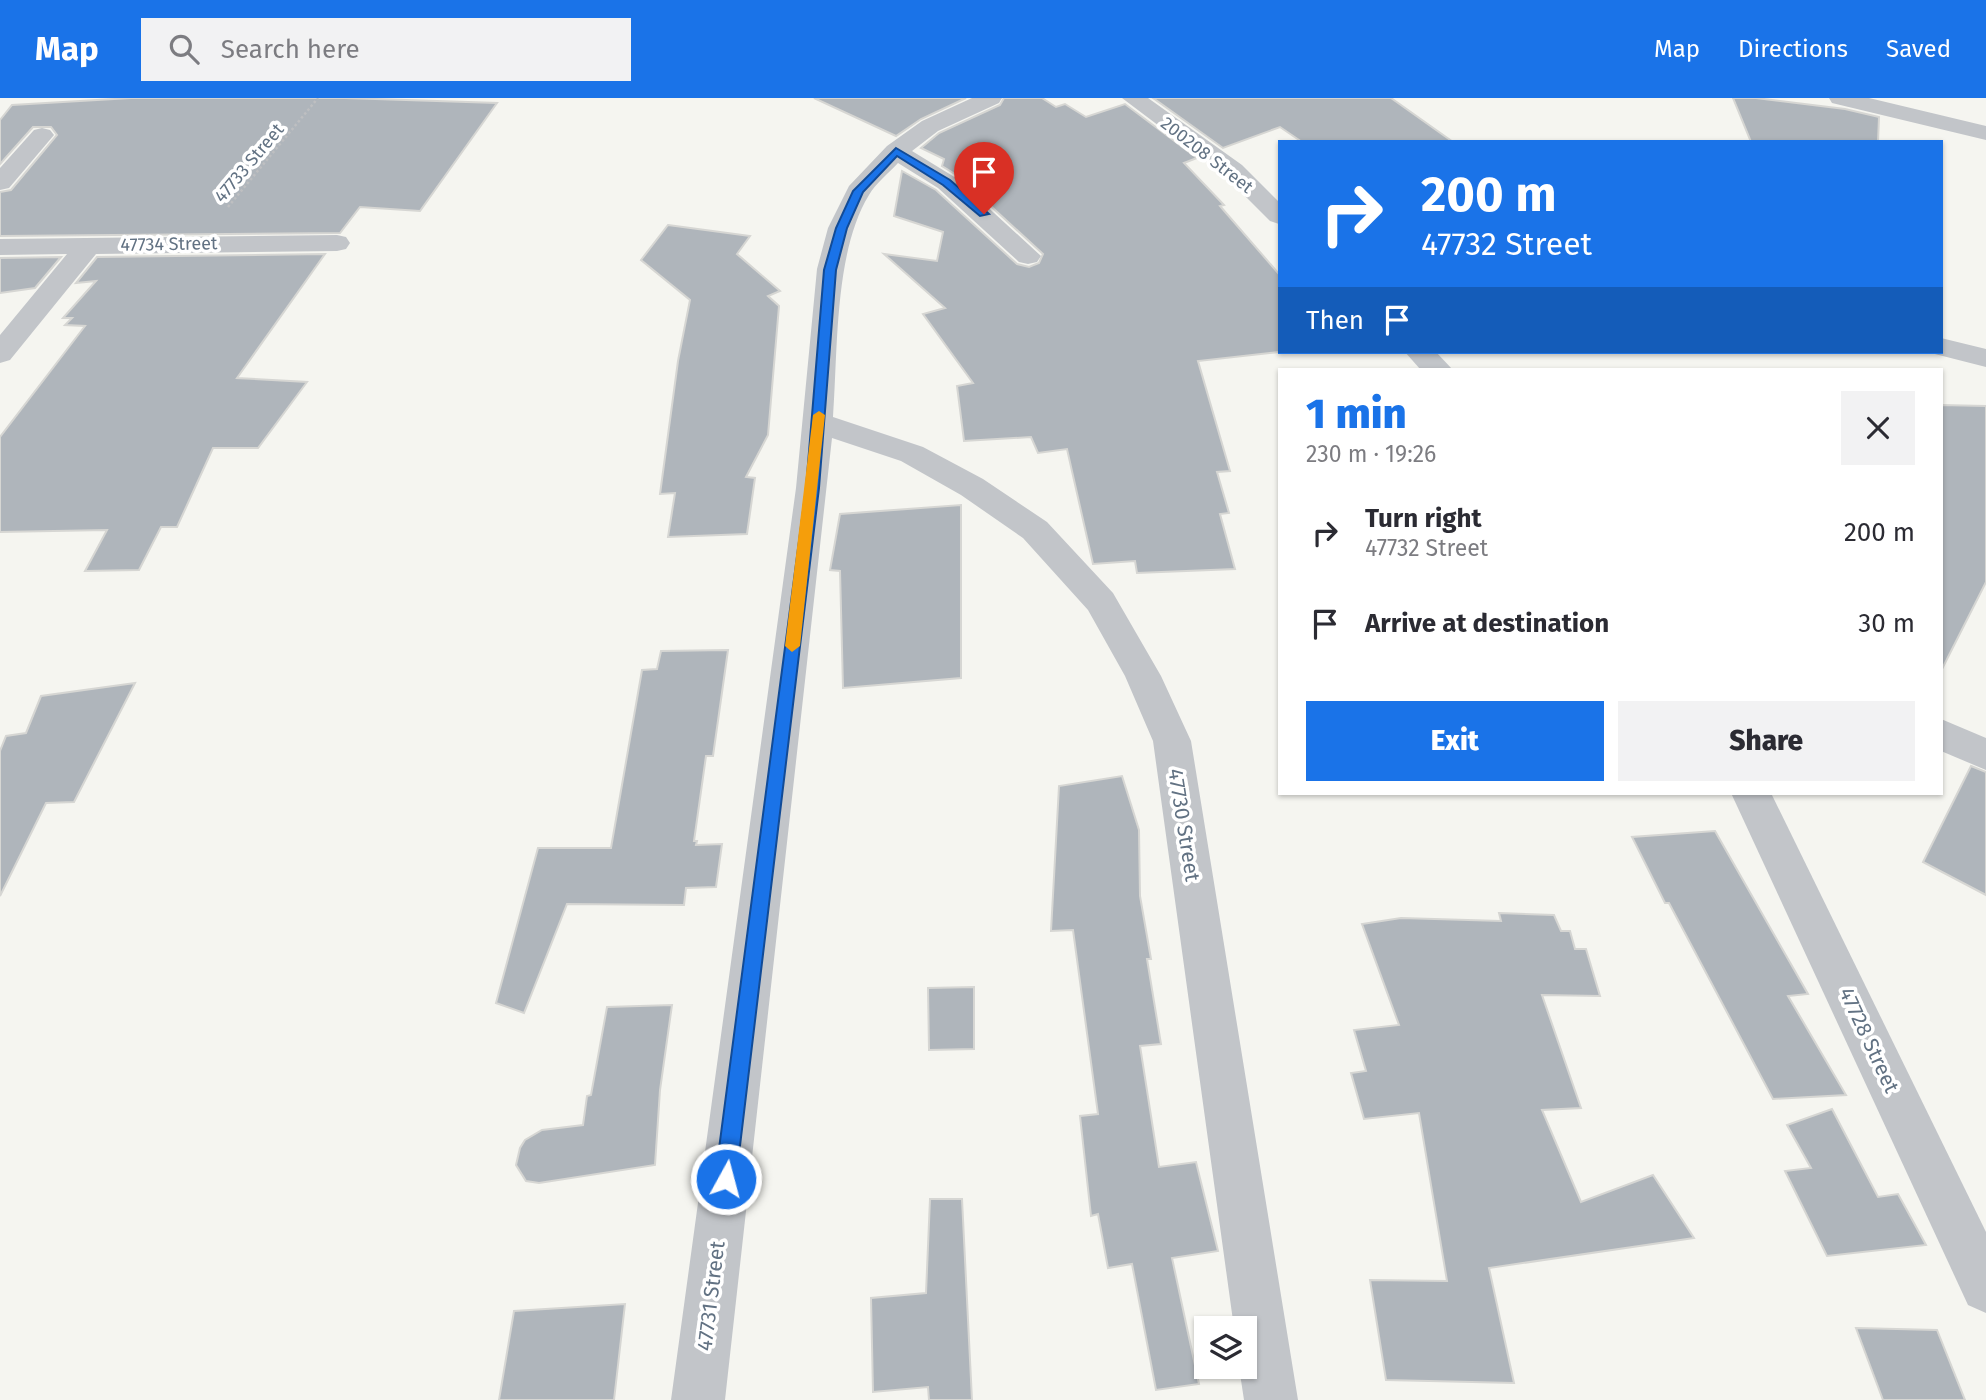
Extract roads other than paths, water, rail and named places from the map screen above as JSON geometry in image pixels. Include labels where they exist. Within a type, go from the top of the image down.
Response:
[{"type":"street","name":"47731 Street","points":[[698,1400],[818,423],[830,270],[841,228],[858,191],[896,151],[930,126],[991,98]]},
{"type":"street","name":"200208 Street","points":[[1133,98],[1233,170],[1275,207]]},
{"type":"street","points":[[1840,98],[1986,133]]},
{"type":"street","points":[[0,183],[43,135]]},
{"type":"street","points":[[896,151],[947,183],[1028,256]]},
{"type":"street","name":"47734 Street","points":[[0,247],[337,243]]},
{"type":"street","points":[[0,354],[88,246]]},
{"type":"street","points":[[1943,347],[1986,358]]},
{"type":"street","points":[[1421,354],[1436,368]]},
{"type":"street","name":"47730 Street","points":[[818,423],[912,454],[972,487],[1035,530],[1101,602],[1143,676],[1172,741],[1271,1400]]},
{"type":"street","points":[[1943,735],[1986,755]]},
{"type":"street","name":"47728 Street","points":[[1752,795],[1986,1287]]}]
